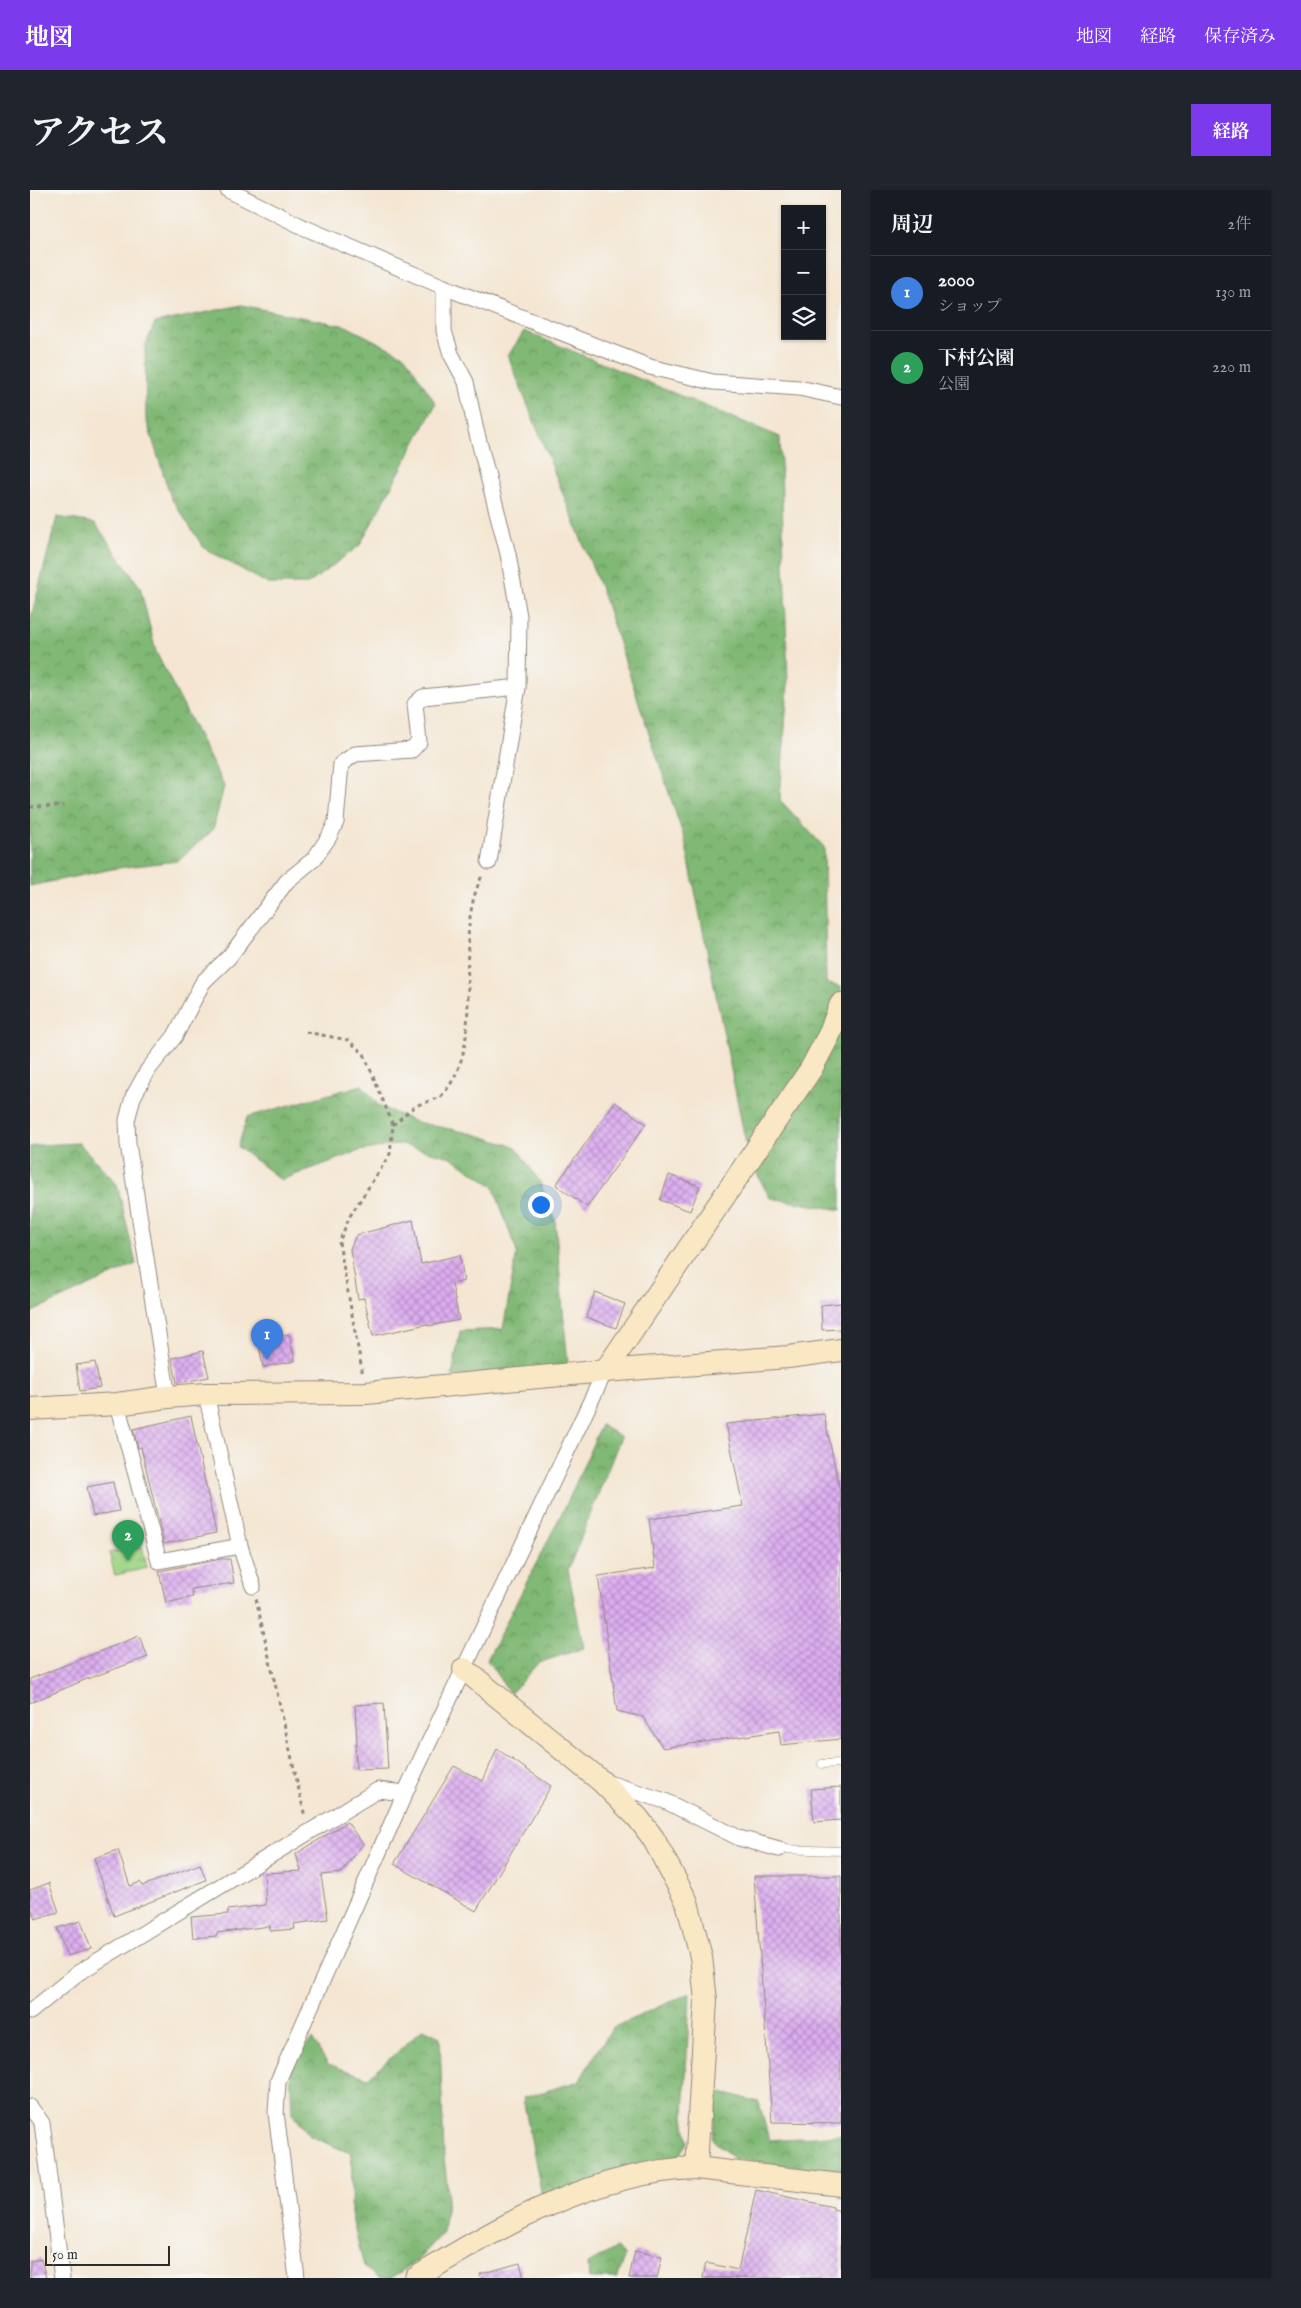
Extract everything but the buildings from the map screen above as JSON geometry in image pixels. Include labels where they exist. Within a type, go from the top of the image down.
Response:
[{"type":"street","points":[[228,190],[303,227],[444,287],[650,367],[712,382],[798,388],[841,397]]},
{"type":"street","points":[[444,287],[444,332],[451,354],[466,382],[508,554],[519,616],[518,687],[489,862]]},
{"type":"street","points":[[168,1397],[128,1144],[127,1120],[132,1097],[148,1070],[175,1036],[203,982],[229,957],[287,881],[314,859],[329,838],[336,822],[341,764],[355,754],[412,750],[419,742],[415,704],[423,697],[518,687]]},
{"type":"street","points":[[297,2278],[276,2113],[278,2081],[405,1793],[605,1371],[811,1069],[829,1035],[841,1004]]},
{"type":"street","points":[[30,1409],[117,1404],[206,1394],[366,1393],[605,1371],[788,1357],[841,1350]]},
{"type":"street","points":[[206,1394],[240,1546],[253,1586]]},
{"type":"street","points":[[117,1404],[159,1561],[240,1546]]},
{"type":"street","points":[[464,1669],[601,1781],[638,1818],[653,1838],[687,1902],[701,1957],[706,2000],[696,2168]]},
{"type":"street","points":[[601,1781],[665,1801],[739,1838],[779,1849]]},
{"type":"street","points":[[30,2012],[78,1973],[378,1790],[405,1793]]},
{"type":"street","points":[[30,2107],[42,2123],[62,2278]]},
{"type":"street","points":[[416,2278],[487,2234],[527,2215],[610,2182],[672,2169],[696,2168],[841,2185]]},
{"type":"lane","points":[[822,1764],[841,1763]]},
{"type":"lane","points":[[779,1849],[841,1851]]},
{"type":"path","points":[[30,807],[64,806]]},
{"type":"path","points":[[393,1125],[417,1106],[442,1096],[457,1075],[466,1035],[467,930],[471,905],[489,862]]},
{"type":"path","points":[[306,1032],[348,1040],[364,1054],[393,1125],[390,1154],[350,1216],[339,1242],[366,1393]]},
{"type":"path","points":[[253,1586],[309,1833]]},
{"type":"green space","points":[[241,305],[346,326],[405,356],[436,404],[360,545],[308,584],[268,584],[204,548],[171,498],[146,419],[145,346],[155,323]]},
{"type":"green space","points":[[524,331],[780,437],[788,684],[780,800],[824,847],[826,983],[841,987],[841,1210],[770,1198],[749,1159],[685,841],[601,589],[508,356]]},
{"type":"green space","points":[[57,517],[95,523],[140,587],[156,652],[224,786],[213,830],[177,861],[117,868],[30,886],[30,621]]},
{"type":"green space","points":[[362,1085],[379,1106],[416,1122],[474,1134],[516,1147],[540,1182],[555,1220],[568,1365],[452,1376],[460,1331],[503,1329],[517,1252],[493,1186],[451,1157],[399,1144],[359,1151],[281,1180],[238,1147],[247,1117]]},
{"type":"green space","points":[[79,1143],[117,1184],[136,1264],[30,1313],[30,1147]]},
{"type":"green space","points":[[601,1425],[621,1437],[568,1570],[584,1648],[538,1663],[510,1694],[487,1660],[569,1499]]},
{"type":"green space","points":[[142,1546],[147,1568],[115,1575],[109,1553]]},
{"type":"green space","points":[[690,1993],[684,2116],[688,2143],[676,2160],[542,2197],[523,2098],[579,2081],[612,2028]]},
{"type":"green space","points":[[423,2029],[440,2037],[444,2158],[448,2193],[443,2233],[414,2264],[391,2278],[379,2278],[364,2267],[351,2213],[352,2154],[310,2136],[292,2113],[290,2067],[312,2039],[328,2064],[368,2078]]},
{"type":"green space","points":[[718,2091],[759,2102],[769,2140],[841,2135],[841,2171],[734,2159],[712,2139]]},
{"type":"green space","points":[[616,2248],[626,2256],[617,2278],[589,2278],[588,2264]]},
{"type":"place","name":"2000","points":[[267,1360]]},
{"type":"place","name":"下村公園","points":[[128,1561]]}]
